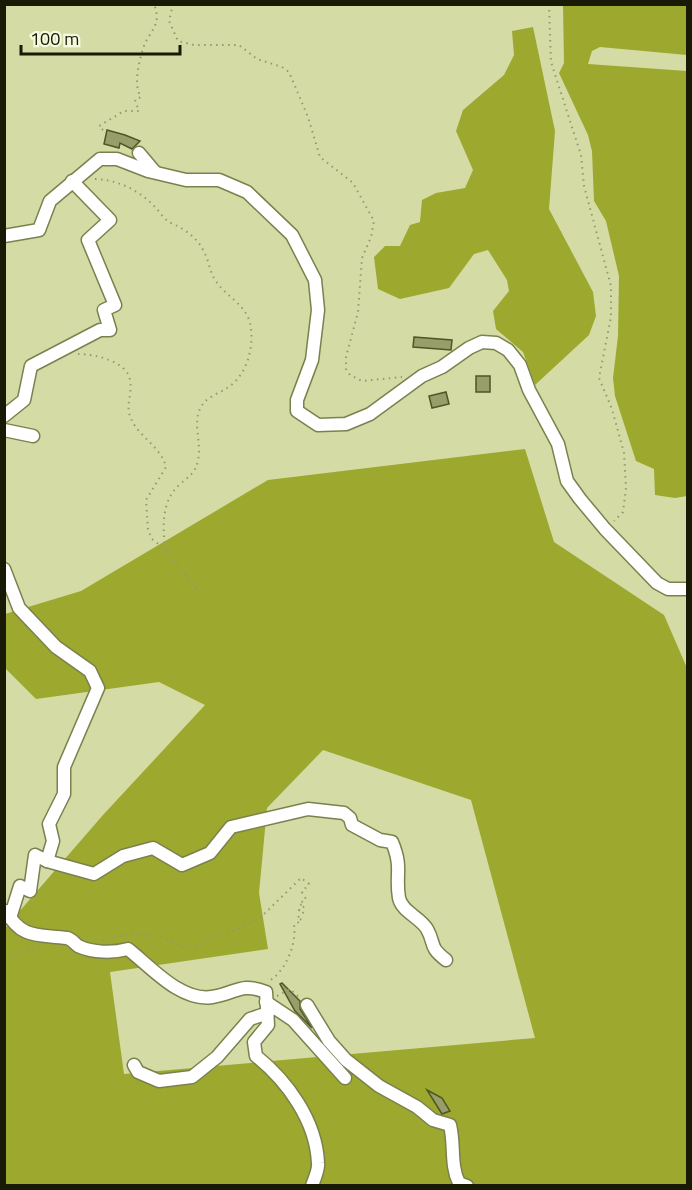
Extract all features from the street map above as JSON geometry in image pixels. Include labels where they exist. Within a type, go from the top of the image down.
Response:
[{"type":"street","points":[[139,153],[156,173]]},
{"type":"street","points":[[4,236],[39,230],[50,201],[100,159],[117,159],[156,173],[186,180],[219,180],[247,192],[292,236],[315,280],[318,310],[312,360],[297,400],[297,411],[304,418],[318,425],[346,424],[370,414],[422,376],[482,342],[496,343],[508,350],[520,364],[529,390],[558,444],[567,481],[605,530],[657,583],[668,589],[687,589]]},
{"type":"street","points":[[4,416],[24,400],[31,366],[100,330],[110,330],[104,310],[115,305],[95,252],[88,240],[110,220],[72,181]]},
{"type":"street","points":[[4,430],[33,436]]},
{"type":"street","points":[[4,569],[19,608],[56,647],[90,671],[98,688],[64,767],[64,794],[50,824],[52,841],[47,861]]},
{"type":"street","points":[[345,1078],[293,1020],[267,1002],[250,986],[210,997],[181,991],[128,949],[108,954],[80,947],[69,938],[55,938],[21,931],[7,913],[20,886],[30,891],[35,855],[47,861],[94,874],[123,856],[153,848],[182,865],[210,853],[231,827],[308,809],[344,813],[350,818],[352,825],[368,834],[392,842],[400,864],[399,897],[402,906],[426,929],[432,949],[446,960]]},
{"type":"street","points":[[134,1065],[138,1072],[159,1081],[192,1077],[217,1057],[267,1002]]},
{"type":"street","points":[[267,1002],[268,1025],[254,1042],[256,1056],[275,1072],[298,1101],[311,1131],[319,1164],[312,1185]]},
{"type":"street","points":[[308,1005],[329,1041],[346,1060],[433,1120],[450,1125],[454,1142],[453,1171],[459,1183],[466,1185]]},
{"type":"path","points":[[103,130],[99,126],[124,111],[139,111],[135,100],[141,97],[138,93],[138,69],[142,50],[153,33],[158,15],[154,4]]},
{"type":"path","points":[[173,4],[169,21],[178,40],[194,45],[238,45],[258,59],[282,67],[289,72],[308,117],[320,157],[353,183],[374,221],[371,237],[362,258],[358,312],[346,357],[346,369],[350,375],[362,381],[422,376]]},
{"type":"path","points":[[549,4],[551,62],[581,155],[584,186],[611,286],[611,317],[599,378],[612,409],[624,453],[626,488],[623,512],[605,530]]},
{"type":"path","points":[[83,172],[88,177],[110,180],[142,195],[166,219],[194,237],[207,257],[214,278],[244,310],[250,324],[251,342],[247,363],[233,384],[208,399],[200,408],[197,421],[200,450],[198,463],[190,477],[179,485],[165,505],[163,525],[165,549]]},
{"type":"path","points":[[71,355],[102,358],[127,372],[130,379],[129,414],[135,425],[160,455],[166,467],[149,493],[146,510],[148,530],[152,539],[165,549],[201,595]]},
{"type":"path","points":[[94,942],[134,932],[162,936],[185,948],[202,944],[216,934],[236,930],[261,917],[301,878],[309,884],[302,892],[306,899],[299,904],[305,906],[299,910],[304,912],[297,918],[303,920],[294,925],[295,933],[284,966],[277,976],[266,983],[267,1002],[290,988],[308,1005]]},
{"type":"path","points":[[4,958],[31,950],[55,938]]},
{"type":"green space","points":[[563,5],[687,5],[687,55],[600,47],[592,51],[588,64],[687,71],[687,496],[675,498],[655,495],[654,469],[636,461],[615,396],[613,378],[618,336],[619,276],[606,221],[594,201],[592,151],[588,135],[559,73],[564,63]]},
{"type":"green space","points":[[533,27],[555,131],[549,209],[593,292],[596,316],[589,335],[535,385],[523,352],[496,329],[493,311],[509,291],[507,280],[488,250],[474,254],[449,288],[400,299],[378,289],[374,257],[385,246],[400,246],[410,225],[420,222],[422,200],[436,193],[465,188],[473,170],[456,131],[463,110],[504,75],[514,55],[512,31]]},
{"type":"green space","points":[[525,449],[554,542],[664,615],[687,668],[687,1185],[5,1186],[5,928],[103,815],[205,705],[159,682],[36,699],[5,668],[5,614],[81,591],[268,480]],"holes":[[[323,750],[471,800],[535,1038],[124,1074],[110,972],[268,949],[259,893],[267,808]]]},
{"type":"building","points":[[107,130],[140,141],[132,149],[120,143],[119,148],[104,144]]},
{"type":"building","points":[[414,337],[452,340],[451,350],[413,347]]},
{"type":"building","points":[[476,376],[490,376],[490,392],[476,392]]},
{"type":"building","points":[[446,392],[449,404],[432,408],[429,396]]},
{"type":"building","points":[[282,983],[300,1001],[300,1009],[312,1028],[295,1011],[280,984]]},
{"type":"building","points":[[427,1090],[442,1098],[450,1111],[442,1114]]}]
